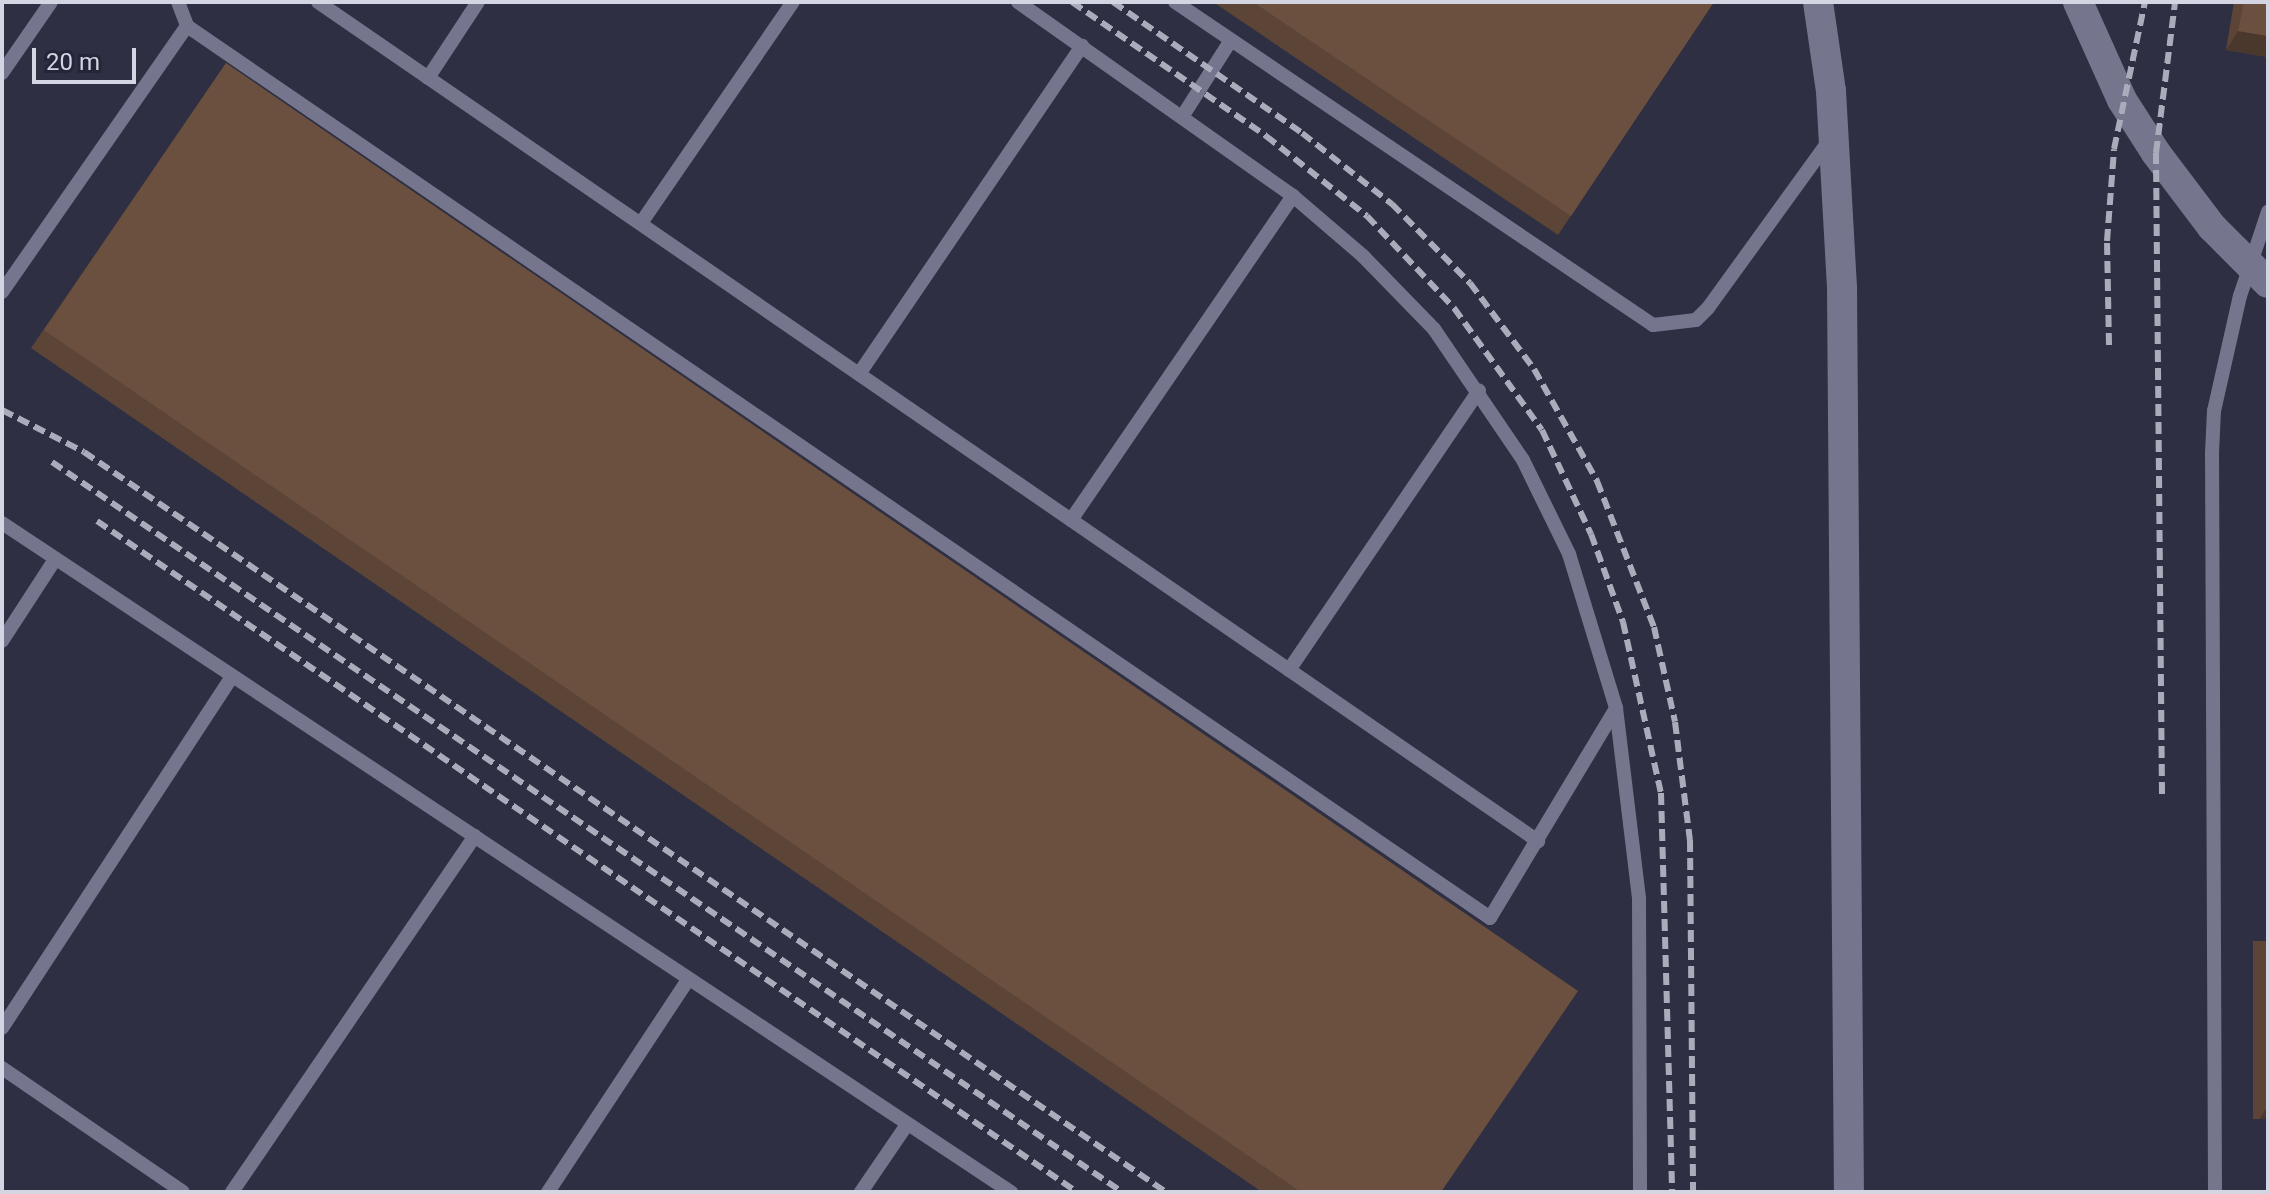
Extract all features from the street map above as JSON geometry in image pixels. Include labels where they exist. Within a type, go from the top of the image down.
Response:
[{"type":"street","points":[[2078,2],[2122,100],[2203,214],[2258,274]]},
{"type":"street","points":[[1817,3],[1833,135],[1842,288],[1849,1192]]},
{"type":"lane","points":[[2,73],[51,2]]},
{"type":"lane","points":[[178,2],[187,26],[1490,918],[1616,708]]},
{"type":"lane","points":[[318,2],[1538,841]]},
{"type":"lane","points":[[428,78],[478,2]]},
{"type":"lane","points":[[641,223],[793,2]]},
{"type":"lane","points":[[1018,2],[1293,196],[1363,256],[1434,329],[1479,390],[1523,460],[1569,554],[1616,708],[1639,898],[1640,1192]]},
{"type":"lane","points":[[1175,2],[1653,325],[1696,320],[1708,308],[1833,135]]},
{"type":"lane","points":[[2,292],[187,26]]},
{"type":"lane","points":[[1182,117],[1231,40]]},
{"type":"lane","points":[[859,374],[1082,46]]},
{"type":"lane","points":[[1071,520],[1293,196]]},
{"type":"lane","points":[[2215,1192],[2214,411],[2258,274],[2268,212]]},
{"type":"lane","points":[[1289,670],[1479,390]]},
{"type":"lane","points":[[2,523],[54,561],[475,836],[687,981],[1011,1192]]},
{"type":"lane","points":[[2,641],[54,561]]},
{"type":"lane","points":[[2,1028],[232,676]]},
{"type":"lane","points":[[232,1192],[475,836]]},
{"type":"lane","points":[[548,1192],[687,981]]},
{"type":"lane","points":[[2,1068],[183,1192]]},
{"type":"lane","points":[[861,1192],[906,1126]]},
{"type":"building","points":[[1253,2],[1714,2],[1571,216]]},
{"type":"building","points":[[2244,2],[2268,2],[2268,36],[2238,31]]},
{"type":"building","points":[[226,63],[1578,991],[1441,1192],[1301,1192],[44,330]]},
{"type":"railway","points":[[1072,2],[1266,136],[1367,216],[1454,308],[1542,430],[1591,534],[1623,622],[1661,793],[1672,1192]]},
{"type":"railway","points":[[1113,2],[1302,133],[1392,204],[1470,283],[1534,369],[1597,481],[1654,627],[1675,722],[1690,840],[1693,1192]]},
{"type":"railway","points":[[2109,345],[2107,241],[2114,149],[2145,2]]},
{"type":"railway","points":[[2162,794],[2156,153],[2175,2]]},
{"type":"railway","points":[[2,410],[84,452],[1166,1192]]},
{"type":"railway","points":[[52,462],[1122,1192]]},
{"type":"railway","points":[[97,521],[1077,1192]]}]
